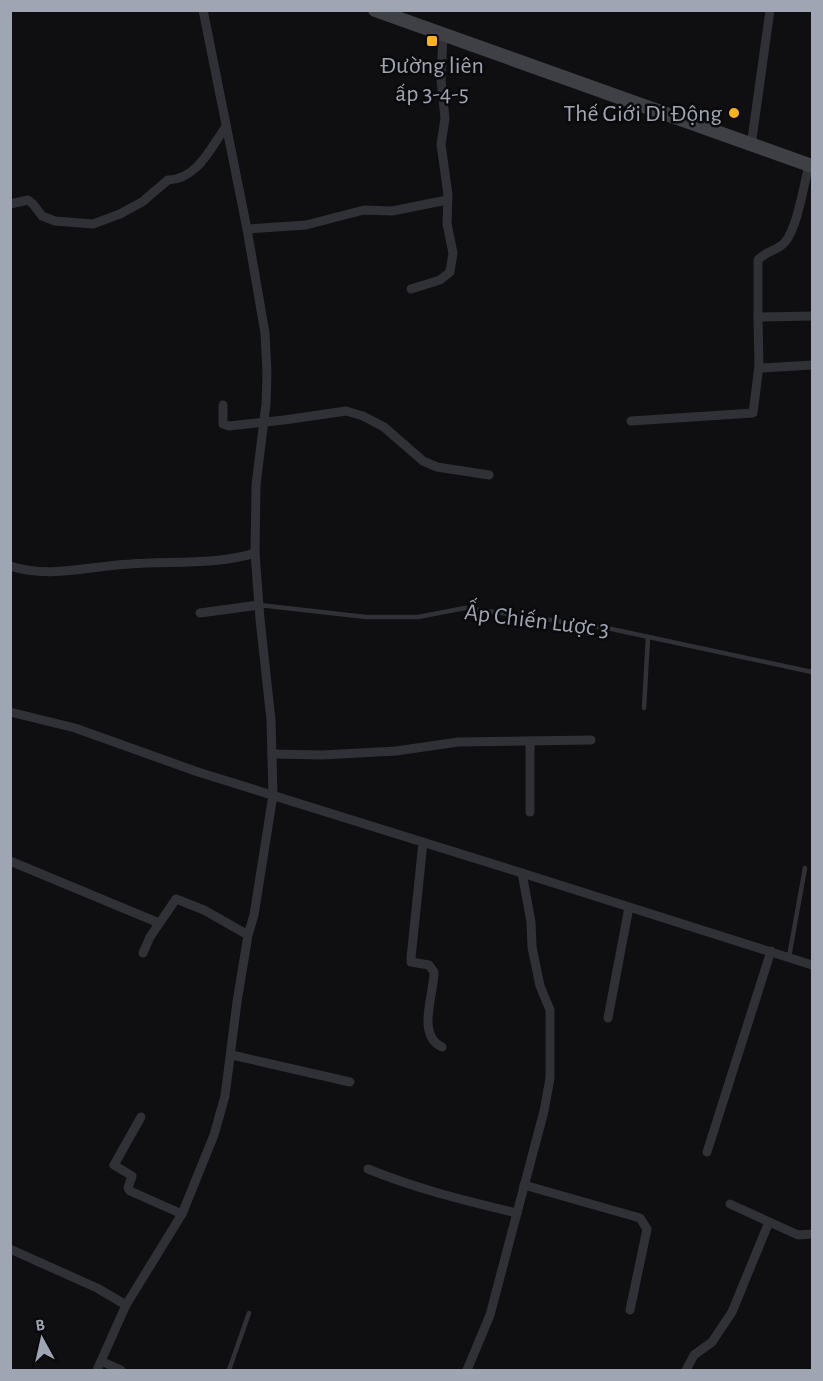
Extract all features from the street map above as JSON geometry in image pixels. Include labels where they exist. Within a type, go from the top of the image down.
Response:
[{"type":"main road","points":[[377,11],[811,166]]},
{"type":"street","points":[[97,1371],[126,1305],[182,1214],[214,1135],[225,1096],[237,1002],[248,935],[254,915],[273,795],[271,720],[255,553],[256,484],[267,373],[265,333],[247,229],[203,10]]},
{"type":"street","points":[[751,146],[770,10]]},
{"type":"street","points":[[411,288],[440,280],[450,272],[453,253],[447,224],[448,195],[441,144],[445,119],[441,80],[443,35]]},
{"type":"street","points":[[10,204],[27,200],[42,216],[55,221],[93,224],[120,214],[142,202],[168,180],[177,180],[195,170],[225,128]]},
{"type":"street","points":[[631,421],[753,413],[759,366],[758,260],[765,252],[780,247],[787,241],[793,229],[811,166]]},
{"type":"street","points":[[247,229],[306,225],[364,210],[392,211],[447,200]]},
{"type":"street","points":[[758,317],[813,316]]},
{"type":"street","points":[[759,366],[762,368],[813,365]]},
{"type":"street","points":[[223,405],[223,424],[229,426],[346,411],[363,416],[384,427],[423,461],[436,467],[489,475]]},
{"type":"street","points":[[10,566],[29,572],[46,572],[213,560],[255,553]]},
{"type":"street","points":[[200,613],[259,605]]},
{"type":"street","points":[[10,712],[75,728],[198,772],[813,965]]},
{"type":"street","points":[[272,754],[322,755],[396,751],[458,742],[591,740]]},
{"type":"street","points":[[530,741],[530,812]]},
{"type":"street","points":[[423,842],[411,962],[429,965],[434,972],[428,1032],[435,1044],[442,1047]]},
{"type":"street","points":[[10,861],[159,924]]},
{"type":"street","points":[[467,1371],[490,1315],[544,1111],[550,1078],[550,1010],[540,986],[532,947],[531,922],[522,873]]},
{"type":"street","points":[[143,953],[176,899],[204,910],[248,935]]},
{"type":"street","points":[[608,1018],[629,907]]},
{"type":"street","points":[[706,1152],[771,951]]},
{"type":"street","points":[[232,1055],[350,1082]]},
{"type":"street","points":[[141,1117],[114,1166],[132,1176],[128,1188],[130,1191],[182,1214]]},
{"type":"street","points":[[369,1169],[399,1182],[470,1203],[517,1213]]},
{"type":"street","points":[[524,1185],[640,1218],[645,1223],[647,1229],[630,1310]]},
{"type":"street","points":[[730,1203],[798,1235],[812,1233]]},
{"type":"street","points":[[686,1371],[694,1355],[712,1342],[732,1312],[769,1222]]},
{"type":"street","points":[[10,1250],[97,1288],[126,1305]]},
{"type":"street","points":[[101,1361],[121,1371]]},
{"type":"lane","name":"Ấp Chiến Lược 3","points":[[259,605],[366,617],[418,616],[465,608],[607,628],[813,672]]},
{"type":"lane","points":[[644,708],[648,637]]},
{"type":"lane","points":[[789,957],[805,868]]},
{"type":"lane","points":[[229,1371],[249,1313]]},
{"type":"place","name":"Đường liên ấp 3-4-5","points":[[432,41]]},
{"type":"place","name":"Thế Giới Di Động","points":[[734,113]]}]
